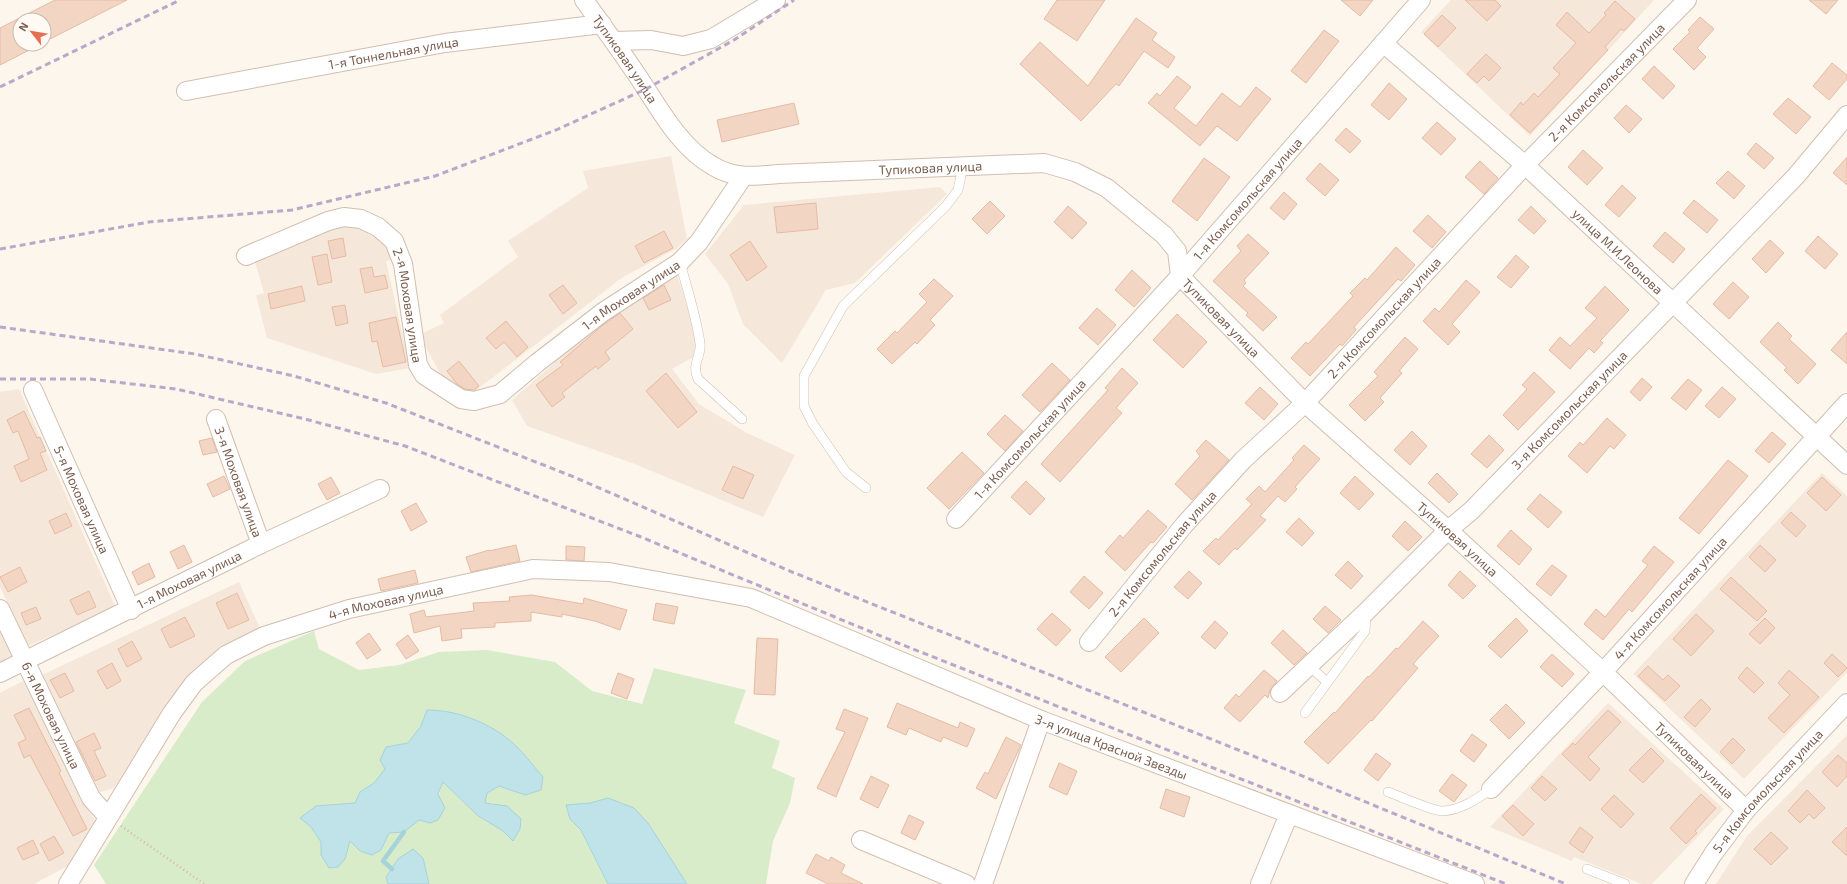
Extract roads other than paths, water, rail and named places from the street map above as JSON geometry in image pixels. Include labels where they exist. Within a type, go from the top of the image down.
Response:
[{"type":"street","name":"Тупиковая улица","points":[[584,0],[688,147],[713,167],[743,177],[778,174],[1044,163],[1075,172],[1107,188],[1164,235],[1177,251],[1180,276],[1305,403],[1448,530],[1603,672],[1746,810]]},
{"type":"street","points":[[614,41],[651,40],[683,46],[711,39],[776,0]]},
{"type":"street","name":"1-я Комсомольская улица","points":[[956,519],[1180,276],[1421,0]]},
{"type":"street","name":"2-я Комсомольская улица","points":[[1089,642],[1185,524],[1238,466],[1305,403],[1525,165],[1687,0]]},
{"type":"street","name":"1-я Тоннельная улица","points":[[186,91],[445,43],[602,24]]},
{"type":"street","name":"улица М.И.Леонова","points":[[1383,43],[1525,165],[1847,465]]},
{"type":"street","name":"3-я Комсомольская улица","points":[[1280,693],[1366,612],[1448,530],[1471,511],[1796,176],[1847,115]]},
{"type":"street","name":"1-я Моховая улица","points":[[500,394],[537,363],[603,312],[680,262],[699,242],[743,177]]},
{"type":"street","name":"2-я Моховая улица","points":[[246,256],[328,221],[344,217],[361,219],[378,227],[394,240],[403,264],[418,365],[424,375],[461,399],[474,402],[500,394]]},
{"type":"street","name":"5-я Моховая улица","points":[[33,390],[131,610]]},
{"type":"street","name":"4-я Комсомольская улица","points":[[1491,789],[1603,672],[1847,403]]},
{"type":"street","name":"3-я Моховая улица","points":[[216,419],[261,544]]},
{"type":"street","name":"1-я Моховая улица","points":[[0,673],[131,610],[261,544],[380,489]]},
{"type":"street","name":"4-я Моховая улица","points":[[68,884],[172,712],[194,683],[226,655],[264,636],[349,609],[533,569],[609,572],[751,598]]},
{"type":"street","name":"3-я улица Красной Звезды","points":[[751,598],[1041,720],[1475,884]]},
{"type":"street","name":"6-я Моховая улица","points":[[0,610],[91,798],[108,817]]},
{"type":"street","name":"5-я Комсомольская улица","points":[[1694,884],[1713,854],[1746,810],[1847,703]]},
{"type":"street","points":[[983,884],[1041,720]]},
{"type":"street","points":[[1260,884],[1289,814]]},
{"type":"street","points":[[861,840],[966,884]]},
{"type":"lane","points":[[866,488],[846,472],[813,424],[804,406],[804,376],[843,306],[946,206],[958,190],[963,166]]},
{"type":"lane","points":[[680,262],[697,322],[700,346],[695,371],[698,379],[742,419]]},
{"type":"lane","points":[[1304,713],[1365,631],[1366,612]]},
{"type":"lane","points":[[1308,665],[1327,682]]},
{"type":"lane","points":[[1388,792],[1442,811],[1456,808],[1474,801],[1491,789]]},
{"type":"lane","points":[[1587,869],[1625,884]]},
{"type":"water","points":[[427,710],[465,716],[488,726],[510,740],[543,777],[541,790],[525,795],[499,786],[487,793],[485,803],[507,806],[521,819],[520,829],[513,841],[503,831],[477,815],[443,782],[438,794],[445,808],[438,820],[430,823],[419,820],[404,832],[389,833],[381,850],[372,855],[360,851],[350,841],[345,859],[338,867],[329,868],[321,855],[321,842],[311,827],[300,818],[316,806],[355,803],[360,792],[374,783],[385,769],[380,760],[386,747],[408,743],[421,726]]},
{"type":"water","points":[[608,798],[634,808],[648,823],[687,884],[608,884],[581,830],[570,819],[566,805],[590,803]]},
{"type":"water","points":[[413,849],[423,858],[429,884],[388,884],[386,877],[398,859]]},
{"type":"waterway","points":[[392,869],[383,861],[404,832]]},
{"type":"railway","points":[[0,87],[180,0]]},
{"type":"railway","points":[[0,249],[149,222],[292,210],[435,176],[556,130],[646,89],[734,40],[794,0]]},
{"type":"railway","points":[[0,327],[195,354],[294,376],[386,403],[574,477],[792,572],[1246,753],[1566,884]]},
{"type":"railway","points":[[0,379],[89,379],[176,389],[305,419],[405,446],[641,537],[898,643],[1506,884]]}]
